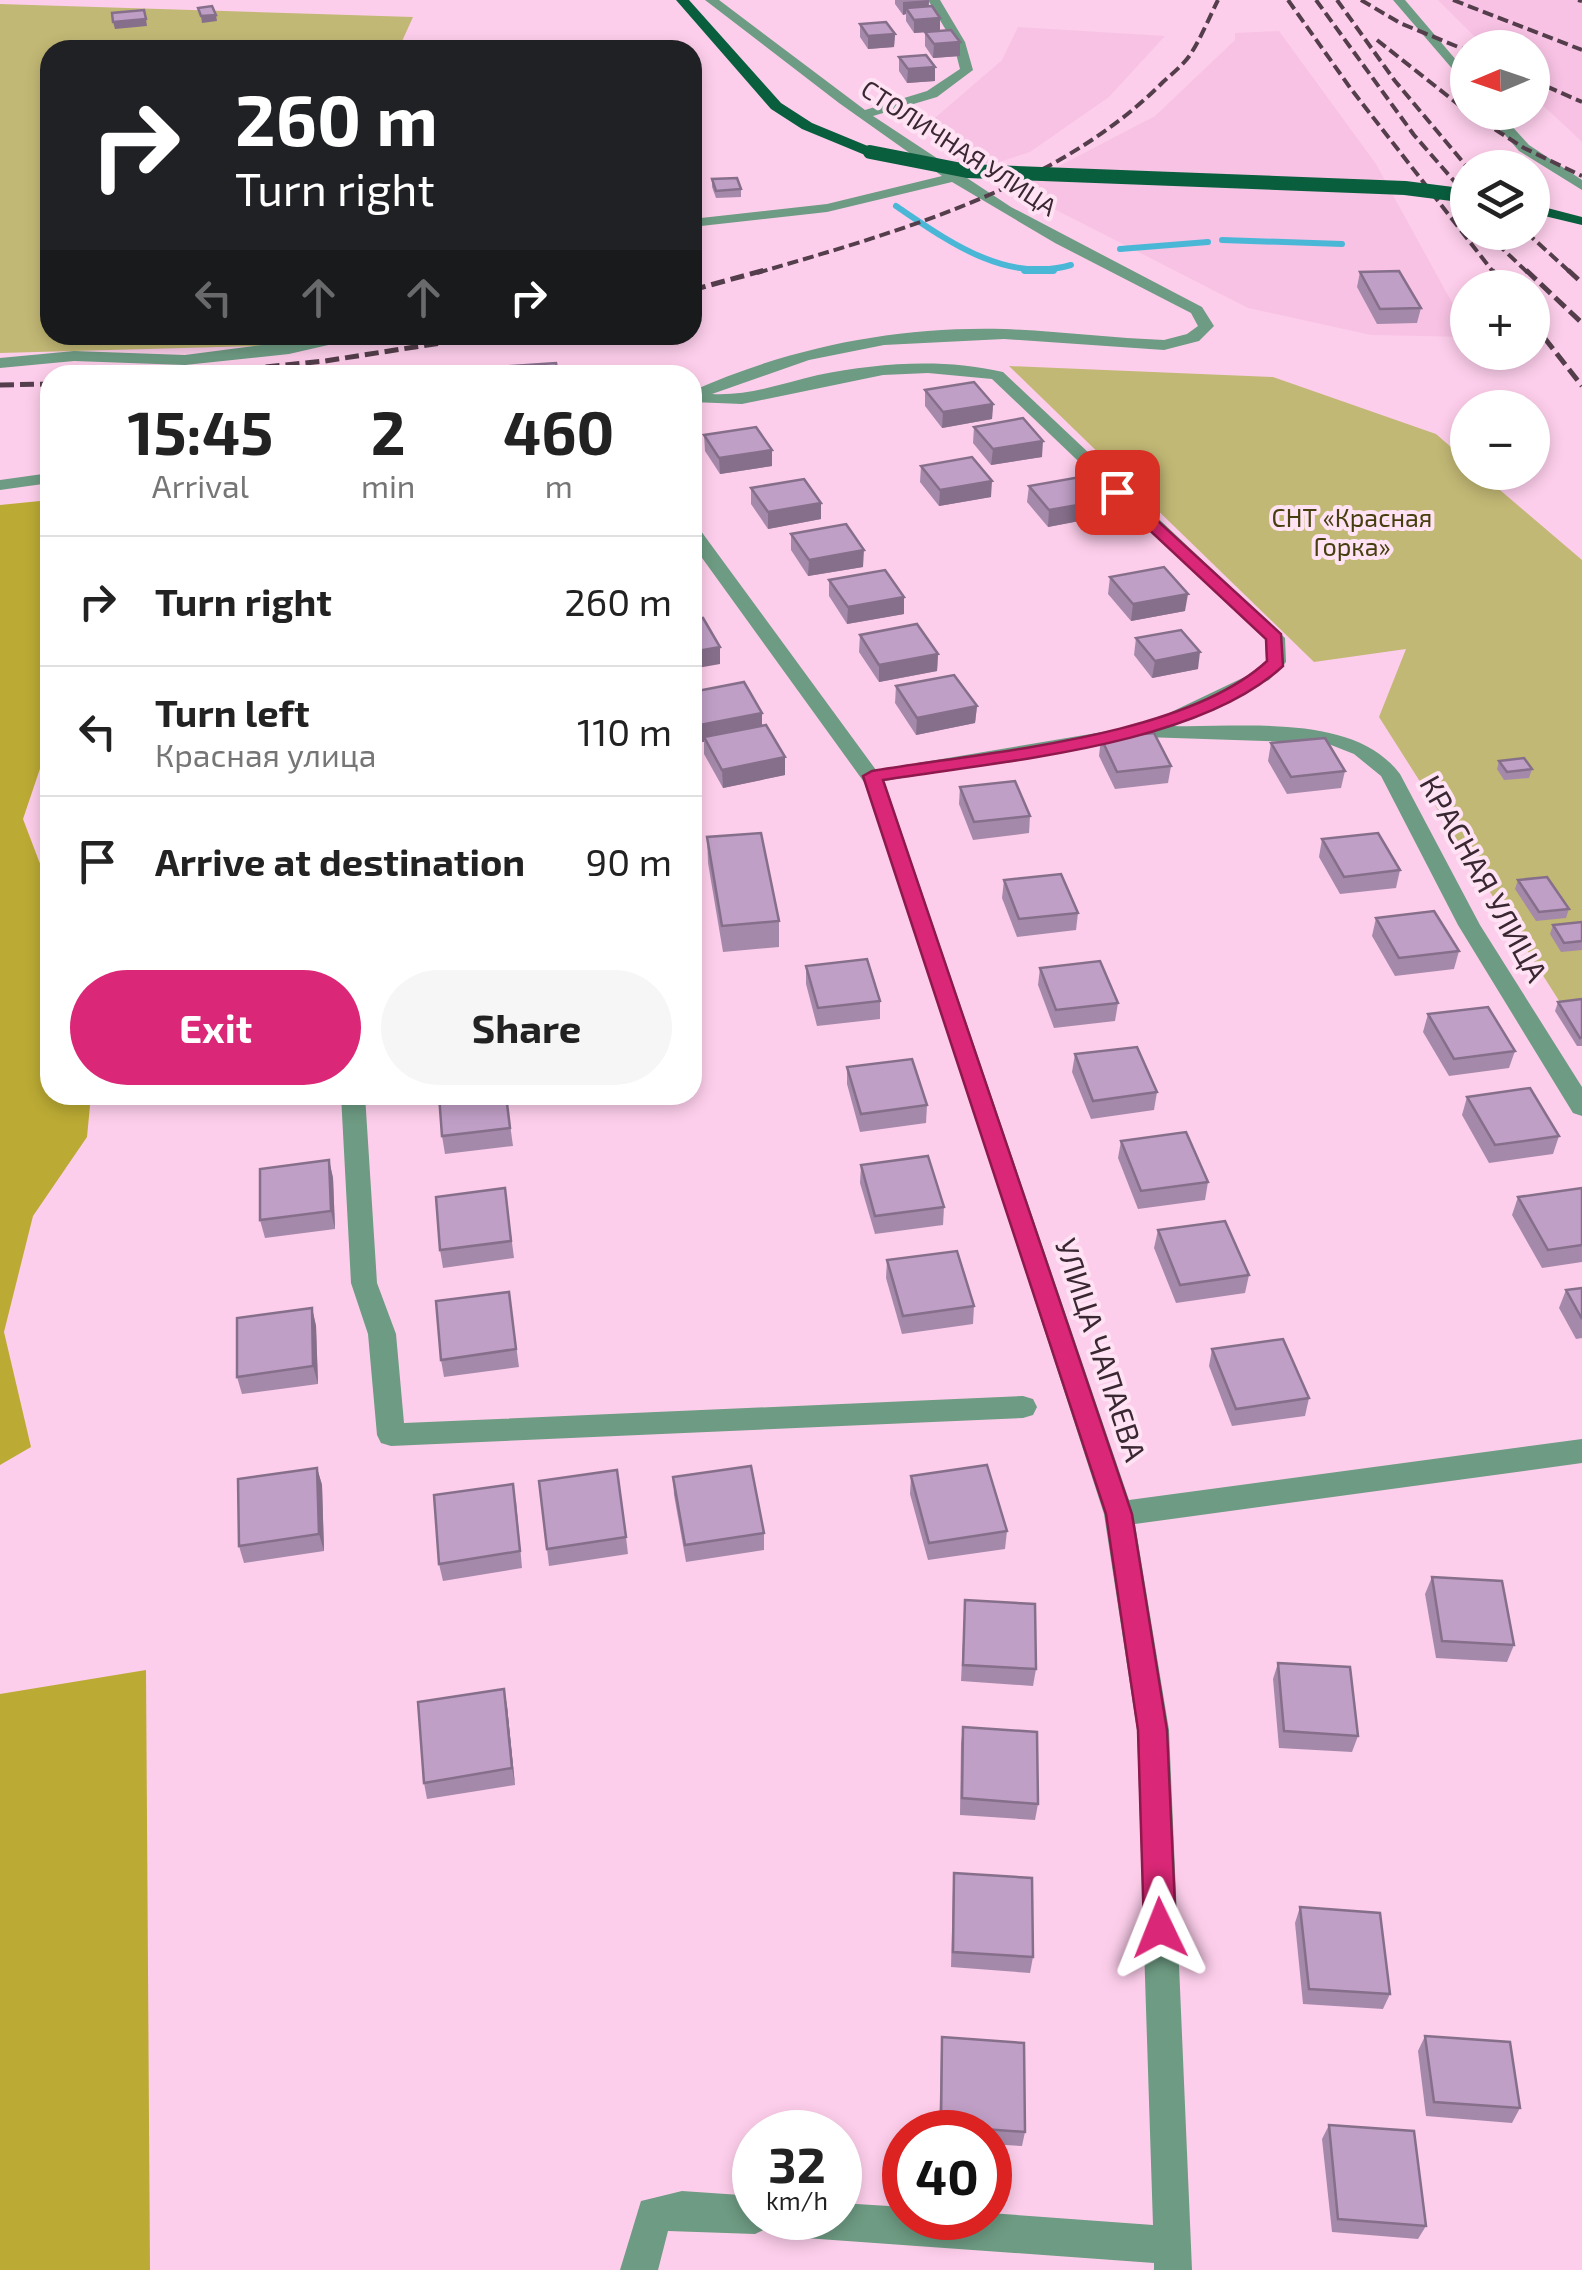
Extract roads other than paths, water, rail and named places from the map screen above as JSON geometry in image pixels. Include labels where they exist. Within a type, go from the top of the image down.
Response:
[{"type":"main road","points":[[682,0],[776,106],[807,126],[870,152],[915,164],[986,172],[1405,188],[1450,194]]},
{"type":"main road","points":[[1550,211],[1582,221]]},
{"type":"street","name":"СТОЛИЧНАЯ УЛИЦА","points":[[702,393],[776,363],[900,340],[1002,334],[1131,344],[1176,343],[1202,334],[1206,326],[1197,310],[1040,228],[954,177],[711,0]]},
{"type":"street","points":[[864,114],[954,84],[967,70],[962,48],[934,0]]},
{"type":"street","points":[[1399,0],[1450,61]]},
{"type":"street","points":[[1508,130],[1524,148],[1582,186]]},
{"type":"street","points":[[702,222],[827,208],[954,177]]},
{"type":"street","points":[[0,363],[74,356],[185,360],[310,345]]},
{"type":"street","points":[[702,399],[742,401],[811,381],[904,367],[940,367],[997,375],[1275,638],[1276,662],[1262,676],[1144,731],[872,776]]},
{"type":"street","points":[[0,485],[40,479]]},
{"type":"street","name":"УЛИЦА ЧАПАЕВА","points":[[702,545],[872,776],[1119,1514],[1153,1730],[1172,2258]]},
{"type":"street","name":"КРАСНАЯ УЛИЦА","points":[[1144,731],[1326,737],[1352,743],[1376,757],[1390,774],[1469,925],[1582,1107]]},
{"type":"street","points":[[354,1105],[364,1283],[382,1334],[391,1435],[1023,1407]]},
{"type":"street","points":[[1119,1514],[1582,1451]]},
{"type":"street","points":[[639,2270],[654,2214],[682,2210],[732,2213]]},
{"type":"street","points":[[862,2225],[1172,2258]]},
{"type":"waterway","points":[[896,206],[957,245],[1001,264],[1024,269],[1071,265]]},
{"type":"waterway","points":[[1222,240],[1342,244]]},
{"type":"waterway","points":[[1120,249],[1208,242]]},
{"type":"waterway","points":[[1025,270],[1053,270]]},
{"type":"railway","points":[[757,273],[864,241],[973,202],[1075,151],[1121,119],[1184,62],[1218,0]]},
{"type":"railway","points":[[1288,0],[1351,89],[1492,270]]},
{"type":"railway","points":[[1316,0],[1414,135],[1450,176]]},
{"type":"railway","points":[[1337,0],[1395,81],[1453,150]]},
{"type":"railway","points":[[1361,0],[1400,23],[1450,44]]},
{"type":"railway","points":[[1453,0],[1582,50]]},
{"type":"railway","points":[[1578,0],[1582,1]]},
{"type":"railway","points":[[1377,40],[1468,112],[1524,148],[1582,176]]},
{"type":"railway","points":[[1550,88],[1582,102]]},
{"type":"railway","points":[[1504,250],[1525,270]]},
{"type":"railway","points":[[1546,250],[1571,273]]},
{"type":"railway","points":[[702,287],[765,270]]},
{"type":"railway","points":[[1568,270],[1582,283]]},
{"type":"railway","points":[[1550,293],[1582,323]]},
{"type":"railway","points":[[285,365],[428,345]]},
{"type":"railway","points":[[1550,345],[1582,386]]},
{"type":"railway","points":[[0,385],[40,384]]},
{"type":"park label","name":"СНТ «Красная Горка»","points":[[1352,532]]}]
